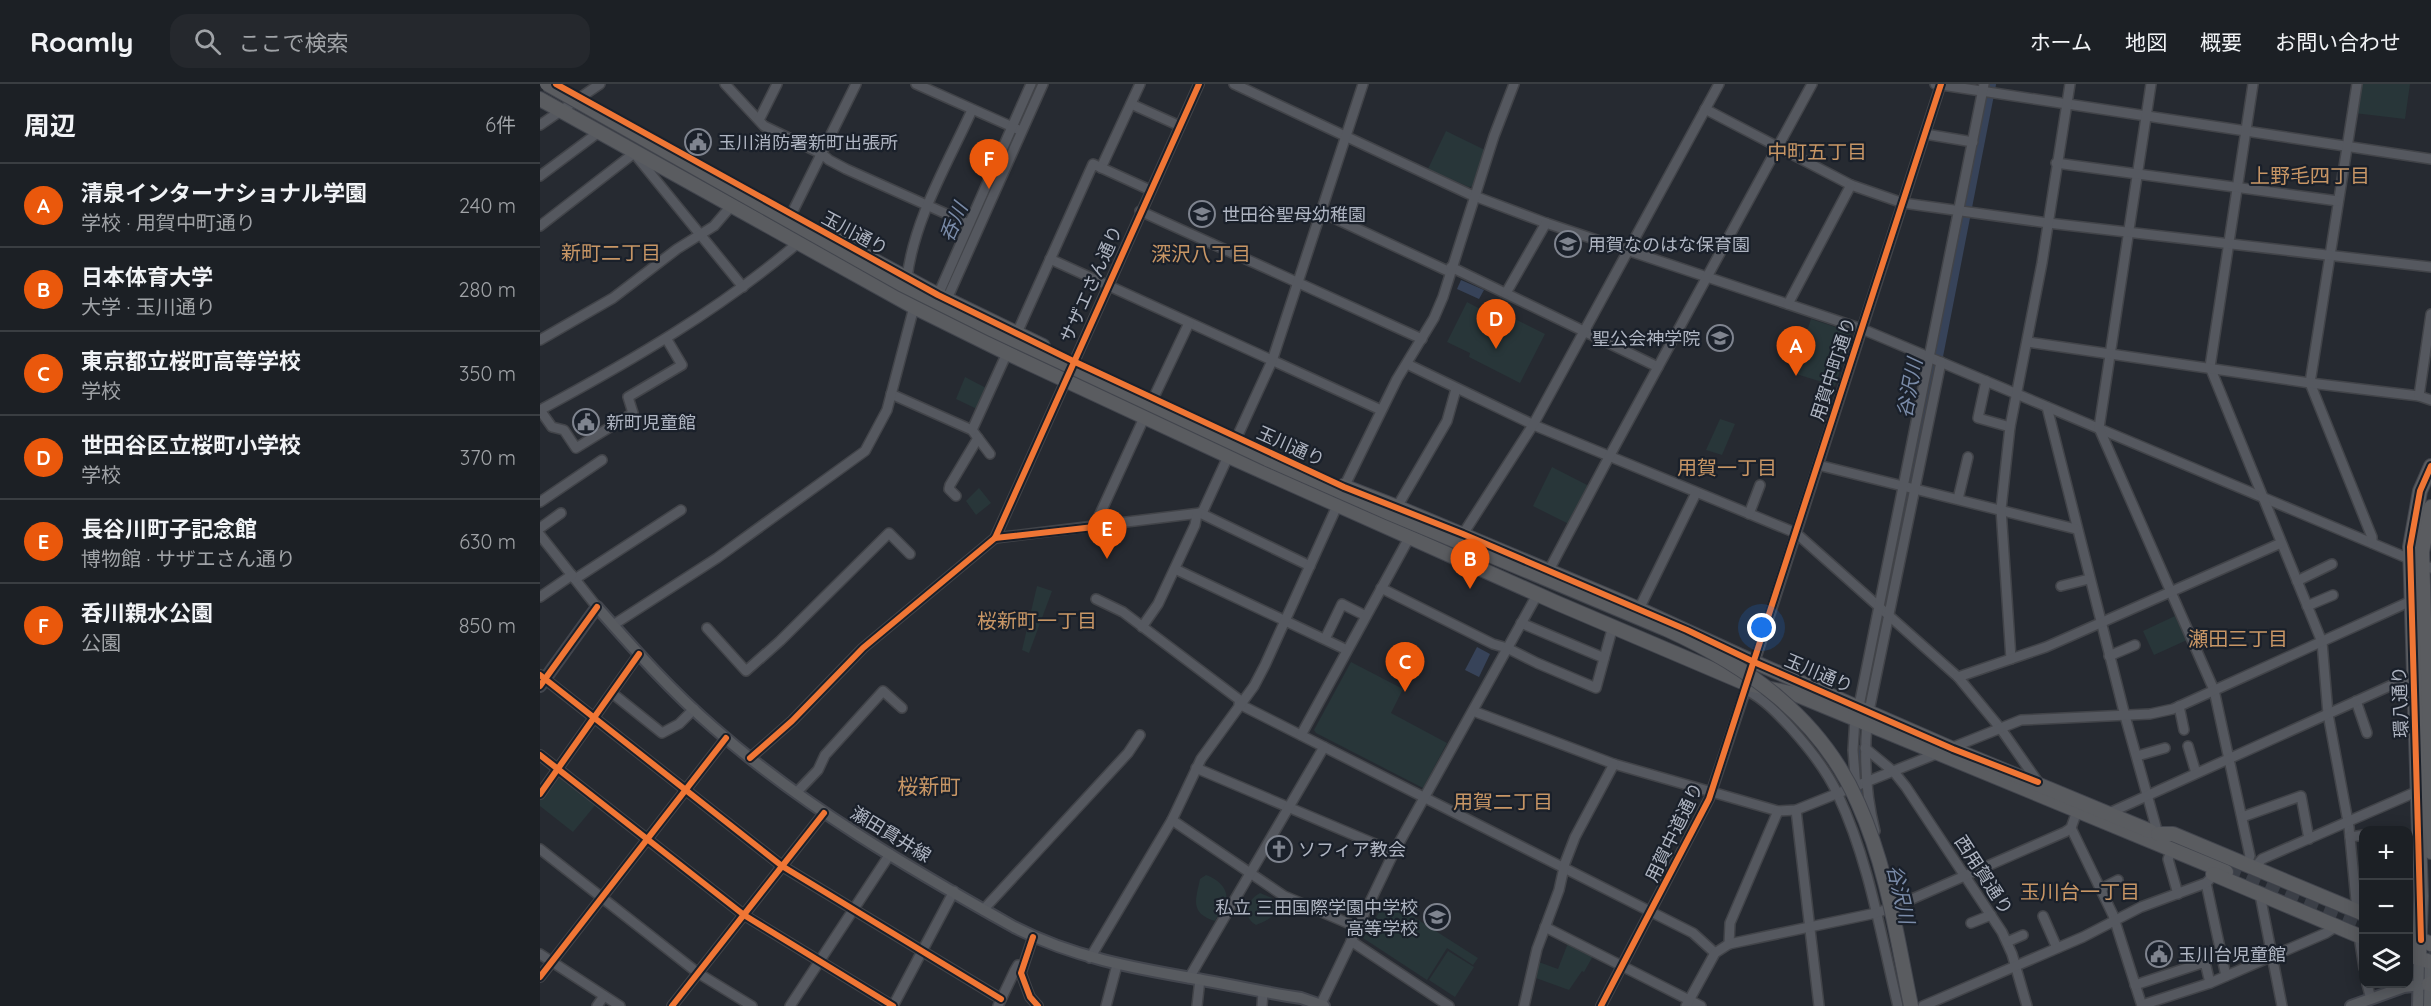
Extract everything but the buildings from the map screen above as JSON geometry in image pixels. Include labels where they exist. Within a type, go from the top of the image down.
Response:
[{"type":"highway","points":[[547,84],[901,284],[993,330],[1365,502],[1686,638],[1747,672],[1774,692],[1799,716],[1828,751],[1853,791],[1869,830],[1881,870],[1911,1006]]},
{"type":"highway","name":"玉川通り","points":[[556,84],[942,297],[1153,399],[1344,487],[1463,534],[1639,609],[1863,714],[1939,754],[2077,811],[2155,838]]},
{"type":"highway","points":[[540,90],[855,268],[989,338],[1384,520],[1673,642],[1716,663],[1743,680],[1774,704],[1804,734],[1845,795],[1858,825],[1872,871],[1900,1006]]},
{"type":"highway","name":"玉川通り","points":[[540,99],[914,307],[1144,418],[1747,687],[1795,694],[1863,714],[1953,748],[2109,813],[2219,874]]},
{"type":"highway","name":"環八通り","points":[[2431,466],[2417,505],[2411,536],[2421,564],[2426,787],[2431,852]]},
{"type":"highway","name":"環八通り","points":[[2421,564],[2427,547],[2431,507]]},
{"type":"highway","name":"環八通り","points":[[2421,948],[2421,918],[2415,896],[2426,787]]},
{"type":"highway","points":[[2155,838],[2173,834],[2359,913]]},
{"type":"highway","points":[[2155,838],[2171,852],[2359,936]]},
{"type":"main road","name":"瀬田貫井線","points":[[597,607],[639,654],[694,709],[750,758],[824,813],[983,910],[1033,937],[1090,958],[1117,965],[1301,998],[1321,1006]]},
{"type":"main road","points":[[541,680],[597,607]]},
{"type":"main road","name":"環八通り","points":[[2421,948],[2429,1006]]},
{"type":"main road","points":[[2351,1006],[2404,987],[2426,984]]},
{"type":"main road","name":"環八通り","points":[[2418,1006],[2426,984]]},
{"type":"street","points":[[540,125],[600,84]]},
{"type":"street","points":[[725,84],[764,126],[822,154],[846,169],[969,224]]},
{"type":"street","points":[[759,120],[777,84]]},
{"type":"street","points":[[791,215],[856,84]]},
{"type":"street","points":[[916,84],[1016,129]]},
{"type":"street","points":[[942,297],[1016,129],[1031,84]]},
{"type":"street","points":[[942,297],[969,224],[1016,129],[1043,84]]},
{"type":"street","points":[[1101,168],[1140,84]]},
{"type":"street","name":"サザエさん通り","points":[[995,538],[1064,380],[1199,84]]},
{"type":"street","points":[[1234,84],[1474,196],[1546,223],[1862,329],[2421,564]]},
{"type":"street","points":[[750,758],[792,721],[869,643],[995,538],[1198,514],[1203,511],[1272,360],[1363,84]]},
{"type":"street","points":[[1344,487],[1381,410],[1434,318],[1494,136],[1514,84]]},
{"type":"street","points":[[1463,534],[1533,425],[1719,84]]},
{"type":"street","points":[[1548,572],[1812,84]]},
{"type":"street","points":[[1935,84],[1987,90],[2066,105],[2431,159]]},
{"type":"street","name":"用賀中町通り","points":[[1754,662],[1941,84]]},
{"type":"street","points":[[2011,659],[2001,509],[2010,427],[2028,342],[2070,84]]},
{"type":"street","points":[[2151,84],[2099,428],[2214,690],[2251,866],[2262,859],[2426,787]]},
{"type":"street","points":[[2253,84],[2211,369],[2322,642],[2328,714],[2348,821],[2359,907]]},
{"type":"street","points":[[2356,84],[2310,383],[2372,537],[2372,543]]},
{"type":"street","points":[[1918,1006],[1896,906],[1872,819],[1867,783],[1863,714],[1879,606],[1930,356],[1963,212],[1973,142],[1987,90]]},
{"type":"street","points":[[1131,104],[1180,126]]},
{"type":"street","points":[[1705,109],[1851,184],[1902,203],[2128,233],[2431,267]]},
{"type":"street","points":[[907,278],[909,261],[928,205],[972,110]]},
{"type":"street","points":[[540,176],[599,132]]},
{"type":"street","points":[[1925,134],[1973,142]]},
{"type":"street","points":[[540,226],[633,152],[743,287]]},
{"type":"street","points":[[2056,163],[2338,201]]},
{"type":"street","points":[[1017,333],[1093,164],[1150,190]]},
{"type":"street","points":[[1788,304],[1851,184]]},
{"type":"street","points":[[540,340],[613,298],[677,249],[714,226],[732,205]]},
{"type":"street","points":[[1140,212],[1422,339]]},
{"type":"street","points":[[1321,212],[1506,293],[1658,367]]},
{"type":"street","points":[[1506,293],[1546,223]]},
{"type":"street","points":[[666,338],[682,365],[628,397],[633,414],[587,443],[576,448],[564,430],[552,427],[540,410],[666,338],[743,287],[799,242]]},
{"type":"street","points":[[1050,259],[1381,410]]},
{"type":"street","points":[[613,625],[717,558],[865,451],[886,410],[914,307]]},
{"type":"street","points":[[2419,396],[2431,314]]},
{"type":"street","points":[[1153,399],[1189,322]]},
{"type":"street","points":[[2028,342],[2310,383],[2419,396],[2431,400]]},
{"type":"street","points":[[956,496],[949,489],[950,484],[975,434],[1007,353]]},
{"type":"street","points":[[1856,788],[1852,750],[1889,615],[1941,361]]},
{"type":"street","points":[[1407,364],[1533,425],[1796,533],[1958,677],[2001,729],[2038,783]]},
{"type":"street","points":[[1986,381],[1978,418],[2010,427]]},
{"type":"street","points":[[1397,507],[1447,421],[1456,388]]},
{"type":"street","points":[[891,394],[975,434],[990,454]]},
{"type":"street","points":[[2047,406],[2076,529],[2148,795],[2155,838]]},
{"type":"street","points":[[1094,527],[1144,418]]},
{"type":"street","points":[[1958,499],[1968,458]]},
{"type":"street","points":[[540,502],[602,460]]},
{"type":"street","points":[[1818,465],[2076,529]]},
{"type":"street","points":[[1749,514],[1760,485]]},
{"type":"street","points":[[1639,609],[1696,493]]},
{"type":"street","points":[[1090,958],[1172,820],[1196,768],[1240,702],[1254,686],[1337,506]]},
{"type":"street","points":[[540,597],[681,510]]},
{"type":"street","points":[[540,528],[561,513]]},
{"type":"street","points":[[1198,514],[1310,566]]},
{"type":"street","points":[[1142,627],[1158,604],[1198,514]]},
{"type":"street","points":[[706,628],[746,671],[780,641],[889,533],[910,554]]},
{"type":"street","points":[[540,535],[597,607]]},
{"type":"street","points":[[1301,735],[1409,538]]},
{"type":"street","points":[[1958,677],[2046,647],[2281,543]]},
{"type":"street","points":[[2297,581],[2332,564]]},
{"type":"street","points":[[1174,569],[1347,650]]},
{"type":"street","points":[[2061,586],[2089,579]]},
{"type":"street","points":[[1381,588],[1493,644],[1507,648],[1596,688],[1613,626]]},
{"type":"street","points":[[1321,1006],[1394,852],[1537,594]]},
{"type":"street","points":[[2307,606],[2333,595]]},
{"type":"street","points":[[1473,711],[1614,764],[1778,811],[1796,810],[1856,788],[2021,720],[2125,716],[2157,713],[2179,706],[2422,595]]},
{"type":"street","points":[[1096,599],[1123,612],[1240,702],[1563,869],[1693,933],[1715,953]]},
{"type":"street","points":[[1325,639],[1342,604],[1365,616]]},
{"type":"street","points":[[1521,623],[1604,658]]},
{"type":"street","points":[[2109,656],[2135,645]]},
{"type":"street","points":[[540,794],[639,654]]},
{"type":"street","name":"用賀中道通り","points":[[1601,1006],[1711,793],[1754,662]]},
{"type":"street","points":[[2109,813],[2424,672]]},
{"type":"street","points":[[541,680],[594,718],[782,866],[921,951],[1000,1003],[1018,965],[1022,965]]},
{"type":"street","points":[[1747,687],[1768,705],[1800,739],[1822,767],[1838,794],[1853,834],[1900,1006]]},
{"type":"street","points":[[796,794],[818,770],[825,755],[883,692],[902,708]]},
{"type":"street","points":[[612,693],[662,733],[679,723],[694,709]]},
{"type":"street","points":[[2356,701],[2367,733]]},
{"type":"street","points":[[2179,706],[2184,729]]},
{"type":"street","points":[[983,910],[1128,753],[1140,735]]},
{"type":"street","points":[[540,977],[726,738]]},
{"type":"street","points":[[2188,746],[2196,773]]},
{"type":"street","points":[[1197,1006],[1194,978],[1249,873],[1324,747]]},
{"type":"street","name":"西用賀通り","points":[[1865,748],[1894,772],[1913,796],[1991,915],[2007,942],[2027,1006]]},
{"type":"street","points":[[2137,756],[2165,748]]},
{"type":"street","points":[[540,755],[744,915],[893,1006],[954,891]]},
{"type":"street","points":[[1524,1006],[1536,949],[1559,890],[1563,869],[1575,837],[1614,764]]},
{"type":"street","points":[[1196,768],[1394,852]]},
{"type":"street","points":[[2242,817],[2301,796],[2309,839]]},
{"type":"street","points":[[1796,810],[1819,1006]]},
{"type":"street","points":[[1729,945],[1730,923],[1778,811]]},
{"type":"street","points":[[2077,811],[2071,828],[2115,921],[2142,1006],[2210,983],[2273,957],[2337,926]]},
{"type":"street","points":[[672,1006],[824,813]]},
{"type":"street","points":[[1172,820],[1284,896],[1357,927]]},
{"type":"street","points":[[1688,1003],[1715,953],[1729,945],[1876,913],[2071,828]]},
{"type":"street","points":[[2350,837],[2359,836]]},
{"type":"street","points":[[540,849],[698,973],[752,1006]]},
{"type":"street","points":[[2171,852],[2168,859],[2178,894]]},
{"type":"street","points":[[790,1006],[890,854]]},
{"type":"street","points":[[2353,873],[2359,873]]},
{"type":"street","points":[[1923,1006],[1944,1002],[2140,907],[2178,894],[2219,874],[2226,976]]},
{"type":"street","points":[[2100,889],[2118,880]]},
{"type":"street","points":[[2263,895],[2261,900],[2282,1006]]},
{"type":"street","points":[[1971,923],[1991,915]]},
{"type":"street","points":[[2043,916],[2057,948]]},
{"type":"street","points":[[1545,927],[1688,1003],[1701,1006]]},
{"type":"street","points":[[2007,942],[2023,935]]},
{"type":"street","points":[[1033,937],[1021,973],[1025,986],[1038,1006]]},
{"type":"street","points":[[1352,941],[1449,1006]]},
{"type":"street","points":[[540,954],[620,1006]]},
{"type":"street","points":[[2135,985],[2205,962],[2210,983]]},
{"type":"street","points":[[1106,1006],[1117,965]]},
{"type":"street","points":[[2368,988],[2371,999]]},
{"type":"street","points":[[1262,1006],[1263,992]]},
{"type":"street","points":[[597,1006],[604,996]]},
{"type":"shaded area","points":[[1034,84],[1040,84],[949,288],[944,285]]},
{"type":"shaded area","points":[[2359,84],[2410,84],[2405,119],[2354,113]]},
{"type":"shaded area","points":[[1446,131],[1485,150],[1474,186],[1469,187],[1428,169]]},
{"type":"shaded area","points":[[1467,302],[1503,321],[1507,315],[1545,334],[1520,383],[1469,357],[1470,353],[1447,342]]},
{"type":"shaded area","points":[[1811,319],[1848,331],[1851,336],[1835,386],[1793,373]]},
{"type":"shaded area","points":[[965,377],[988,389],[979,410],[956,399]]},
{"type":"shaded area","points":[[1720,419],[1735,424],[1722,455],[1706,450]]},
{"type":"shaded area","points":[[1552,467],[1589,486],[1569,524],[1533,506]]},
{"type":"shaded area","points":[[979,488],[991,503],[976,515],[966,501]]},
{"type":"shaded area","points":[[1037,586],[1052,591],[1029,653],[1022,650]]},
{"type":"shaded area","points":[[2175,616],[2187,640],[2154,655],[2143,631]]},
{"type":"shaded area","points":[[1351,662],[1403,689],[1391,713],[1447,743],[1423,788],[1314,730]]},
{"type":"shaded area","points":[[561,774],[597,803],[573,832],[540,806],[540,799],[556,775]]},
{"type":"shaded area","points":[[1206,875],[1219,882],[1226,894],[1224,906],[1215,921],[1201,914],[1196,904],[1200,879]]},
{"type":"shaded area","points":[[1260,893],[1272,898],[1275,912],[1266,921],[1256,925],[1248,917],[1247,909],[1251,900]]},
{"type":"shaded area","points":[[1387,900],[1478,958],[1473,965],[1447,948],[1427,980],[1363,938]]},
{"type":"shaded area","points":[[1568,943],[1593,956],[1584,972],[1582,971],[1569,990],[1533,977],[1536,961],[1558,969]]},
{"type":"shaded area","points":[[1448,951],[1474,967],[1455,997],[1429,980]]},
{"type":"water","points":[[1461,280],[1484,290],[1479,299],[1457,289]]},
{"type":"water","points":[[1477,647],[1490,654],[1479,677],[1465,670]]},
{"type":"waterway","name":"呑川","points":[[1005,154],[1036,84]]},
{"type":"waterway","name":"谷沢川","points":[[1866,700],[1990,84]]},
{"type":"waterway","name":"谷沢川","points":[[1858,751],[1860,779]]},
{"type":"waterway","name":"谷沢川","points":[[1861,789],[1864,812]]},
{"type":"tunnel","points":[[2226,872],[2359,928]]},
{"type":"tunnel","points":[[2413,949],[2431,953]]},
{"type":"cycle path","points":[[556,84],[938,295],[1073,361],[1344,487],[1463,534],[1687,630],[1754,662],[1953,749],[2038,782]]},
{"type":"cycle path","points":[[750,758],[792,721],[863,648],[995,538],[1199,84]]},
{"type":"cycle path","points":[[1601,1006],[1709,799],[1941,84]]},
{"type":"cycle path","points":[[2421,940],[2410,547],[2420,491],[2431,466]]},
{"type":"cycle path","points":[[995,538],[1094,527]]},
{"type":"cycle path","points":[[540,686],[597,607]]},
{"type":"cycle path","points":[[540,794],[639,654]]},
{"type":"cycle path","points":[[540,675],[782,866],[1001,999]]},
{"type":"cycle path","points":[[540,977],[726,738]]},
{"type":"cycle path","points":[[540,755],[744,915],[893,1006]]},
{"type":"cycle path","points":[[672,1006],[824,813]]},
{"type":"cycle path","points":[[1033,937],[1021,973],[1030,997],[1038,1006]]},
{"type":"place","name":"玉川消防署新町出張所","points":[[698,142]]},
{"type":"place","name":"呑川親水公園","points":[[989,189]]},
{"type":"place","name":"世田谷聖母幼稚園","points":[[1202,214]]},
{"type":"place","name":"用賀なのはな保育園","points":[[1568,244]]},
{"type":"place","name":"聖公会神学院","points":[[1720,338]]},
{"type":"place","name":"世田谷区立桜町小学校","points":[[1496,349]]},
{"type":"place","name":"清泉インターナショナル学園","points":[[1796,376]]},
{"type":"place","name":"新町児童館","points":[[586,422]]},
{"type":"place","name":"長谷川町子記念館","points":[[1107,559]]},
{"type":"place","name":"日本体育大学","points":[[1470,589]]},
{"type":"place","name":"東京都立桜町高等学校","points":[[1405,692]]},
{"type":"place","name":"ソフィア教会","points":[[1279,849]]},
{"type":"place","name":"私立 三田国際学園中学校 高等学校","points":[[1437,917]]},
{"type":"place","name":"玉川台児童館","points":[[2159,954]]},
{"type":"district","name":"中町五丁目","points":[[1817,151]]},
{"type":"district","name":"上野毛四丁目","points":[[2310,175]]},
{"type":"district","name":"新町二丁目","points":[[611,252]]},
{"type":"district","name":"深沢八丁目","points":[[1201,253]]},
{"type":"district","name":"用賀一丁目","points":[[1727,467]]},
{"type":"district","name":"桜新町一丁目","points":[[1037,620]]},
{"type":"district","name":"瀬田三丁目","points":[[2238,638]]},
{"type":"district","name":"桜新町","points":[[929,786]]},
{"type":"district","name":"用賀二丁目","points":[[1503,801]]},
{"type":"district","name":"玉川台一丁目","points":[[2080,891]]}]
